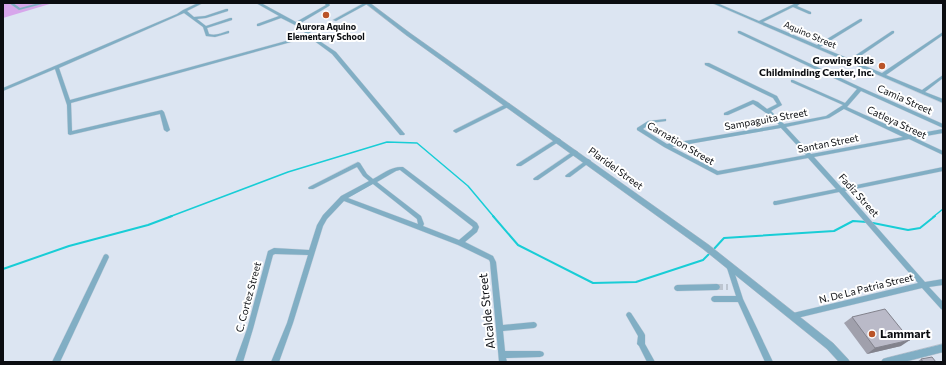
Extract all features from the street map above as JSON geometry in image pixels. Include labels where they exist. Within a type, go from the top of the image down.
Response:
[{"type":"street","points":[[11,3],[19,9],[44,3]]},
{"type":"street","points":[[3,90],[178,15],[201,3]]},
{"type":"street","points":[[258,3],[296,24],[334,53],[402,134]]},
{"type":"street","points":[[296,24],[328,5],[326,3]]},
{"type":"street","name":"Aquino Street","points":[[714,3],[943,101]]},
{"type":"street","points":[[760,22],[799,3]]},
{"type":"street","points":[[184,4],[190,8]]},
{"type":"street","points":[[334,20],[369,5]]},
{"type":"street","name":"Plaridel Street","points":[[369,5],[706,247],[830,346],[845,362]]},
{"type":"street","points":[[794,6],[810,13]]},
{"type":"street","points":[[194,18],[205,17],[227,10]]},
{"type":"street","points":[[184,11],[205,27],[208,35],[210,36],[228,32]]},
{"type":"street","points":[[258,24],[282,16]]},
{"type":"street","points":[[205,27],[231,19]]},
{"type":"street","points":[[818,47],[862,20]]},
{"type":"street","name":"Camia Street","points":[[738,32],[943,126]]},
{"type":"street","points":[[850,61],[893,32]]},
{"type":"street","points":[[883,75],[942,34]]},
{"type":"street","points":[[68,102],[310,36]]},
{"type":"street","points":[[707,64],[775,97],[780,105],[767,111]]},
{"type":"street","points":[[56,68],[68,102],[70,133],[159,112],[162,112],[167,130]]},
{"type":"street","points":[[922,92],[943,76]]},
{"type":"street","name":"Catleya Street","points":[[793,81],[943,153]]},
{"type":"street","name":"Sampaguita Street","points":[[666,146],[827,117],[845,106],[860,89]]},
{"type":"street","points":[[726,114],[753,102],[774,116]]},
{"type":"street","points":[[456,131],[508,105]]},
{"type":"street","name":"Carnation Street","points":[[664,120],[650,122],[639,129],[666,146],[717,173]]},
{"type":"street","name":"Fadiz Street","points":[[778,121],[867,219],[943,307]]},
{"type":"street","name":"Santan Street","points":[[717,173],[943,131]]},
{"type":"street","points":[[519,165],[558,140]]},
{"type":"street","points":[[536,178],[575,152]]},
{"type":"street","points":[[568,176],[588,162]]},
{"type":"street","points":[[311,188],[358,164],[363,173],[372,182],[419,218],[422,224],[420,227]]},
{"type":"street","points":[[275,362],[290,323],[322,221],[343,198],[395,169],[401,168],[476,227],[475,230],[460,243],[343,198]]},
{"type":"street","points":[[776,203],[943,169]]},
{"type":"street","name":"Alcalde Street","points":[[460,243],[491,258],[493,262],[503,358]]},
{"type":"street","name":"C. Cortez Street","points":[[239,362],[250,329],[270,253],[274,251],[311,253]]},
{"type":"street","points":[[56,362],[106,257]]},
{"type":"street","points":[[728,265],[732,287],[740,299],[769,362]]},
{"type":"street","name":"N. De La Patria Street","points":[[793,316],[923,284],[943,282]]},
{"type":"street","points":[[677,288],[717,287]]},
{"type":"street","points":[[714,299],[740,299]]},
{"type":"street","points":[[629,314],[642,335],[641,344],[651,362]]},
{"type":"street","points":[[500,328],[534,325]]},
{"type":"street","points":[[886,362],[943,348]]},
{"type":"street","points":[[503,358],[540,354]]},
{"type":"shaded area","points":[[3,3],[53,3],[3,18]]},
{"type":"building","points":[[885,309],[910,340],[875,348],[852,317]]},
{"type":"building","points":[[932,357],[936,362],[923,362],[921,359]]},
{"type":"waterway","points":[[169,217],[288,172],[387,142],[417,143],[468,186],[494,217]]},
{"type":"waterway","points":[[933,217],[943,209]]},
{"type":"waterway","points":[[3,269],[69,246],[148,225],[172,216]]},
{"type":"waterway","points":[[493,216],[518,245],[593,283],[636,282],[703,260],[710,253]]},
{"type":"waterway","points":[[873,223],[908,230],[920,228],[935,216]]},
{"type":"waterway","points":[[713,250],[724,238],[834,231],[853,221],[867,222]]},
{"type":"tunnel","points":[[717,287],[728,287]]},
{"type":"place","name":"Aurora Aquino Elementary School","points":[[326,15]]},
{"type":"place","name":"Growing Kids Childminding Center, Inc.","points":[[882,66]]},
{"type":"place","name":"Lammart","points":[[872,334]]}]
